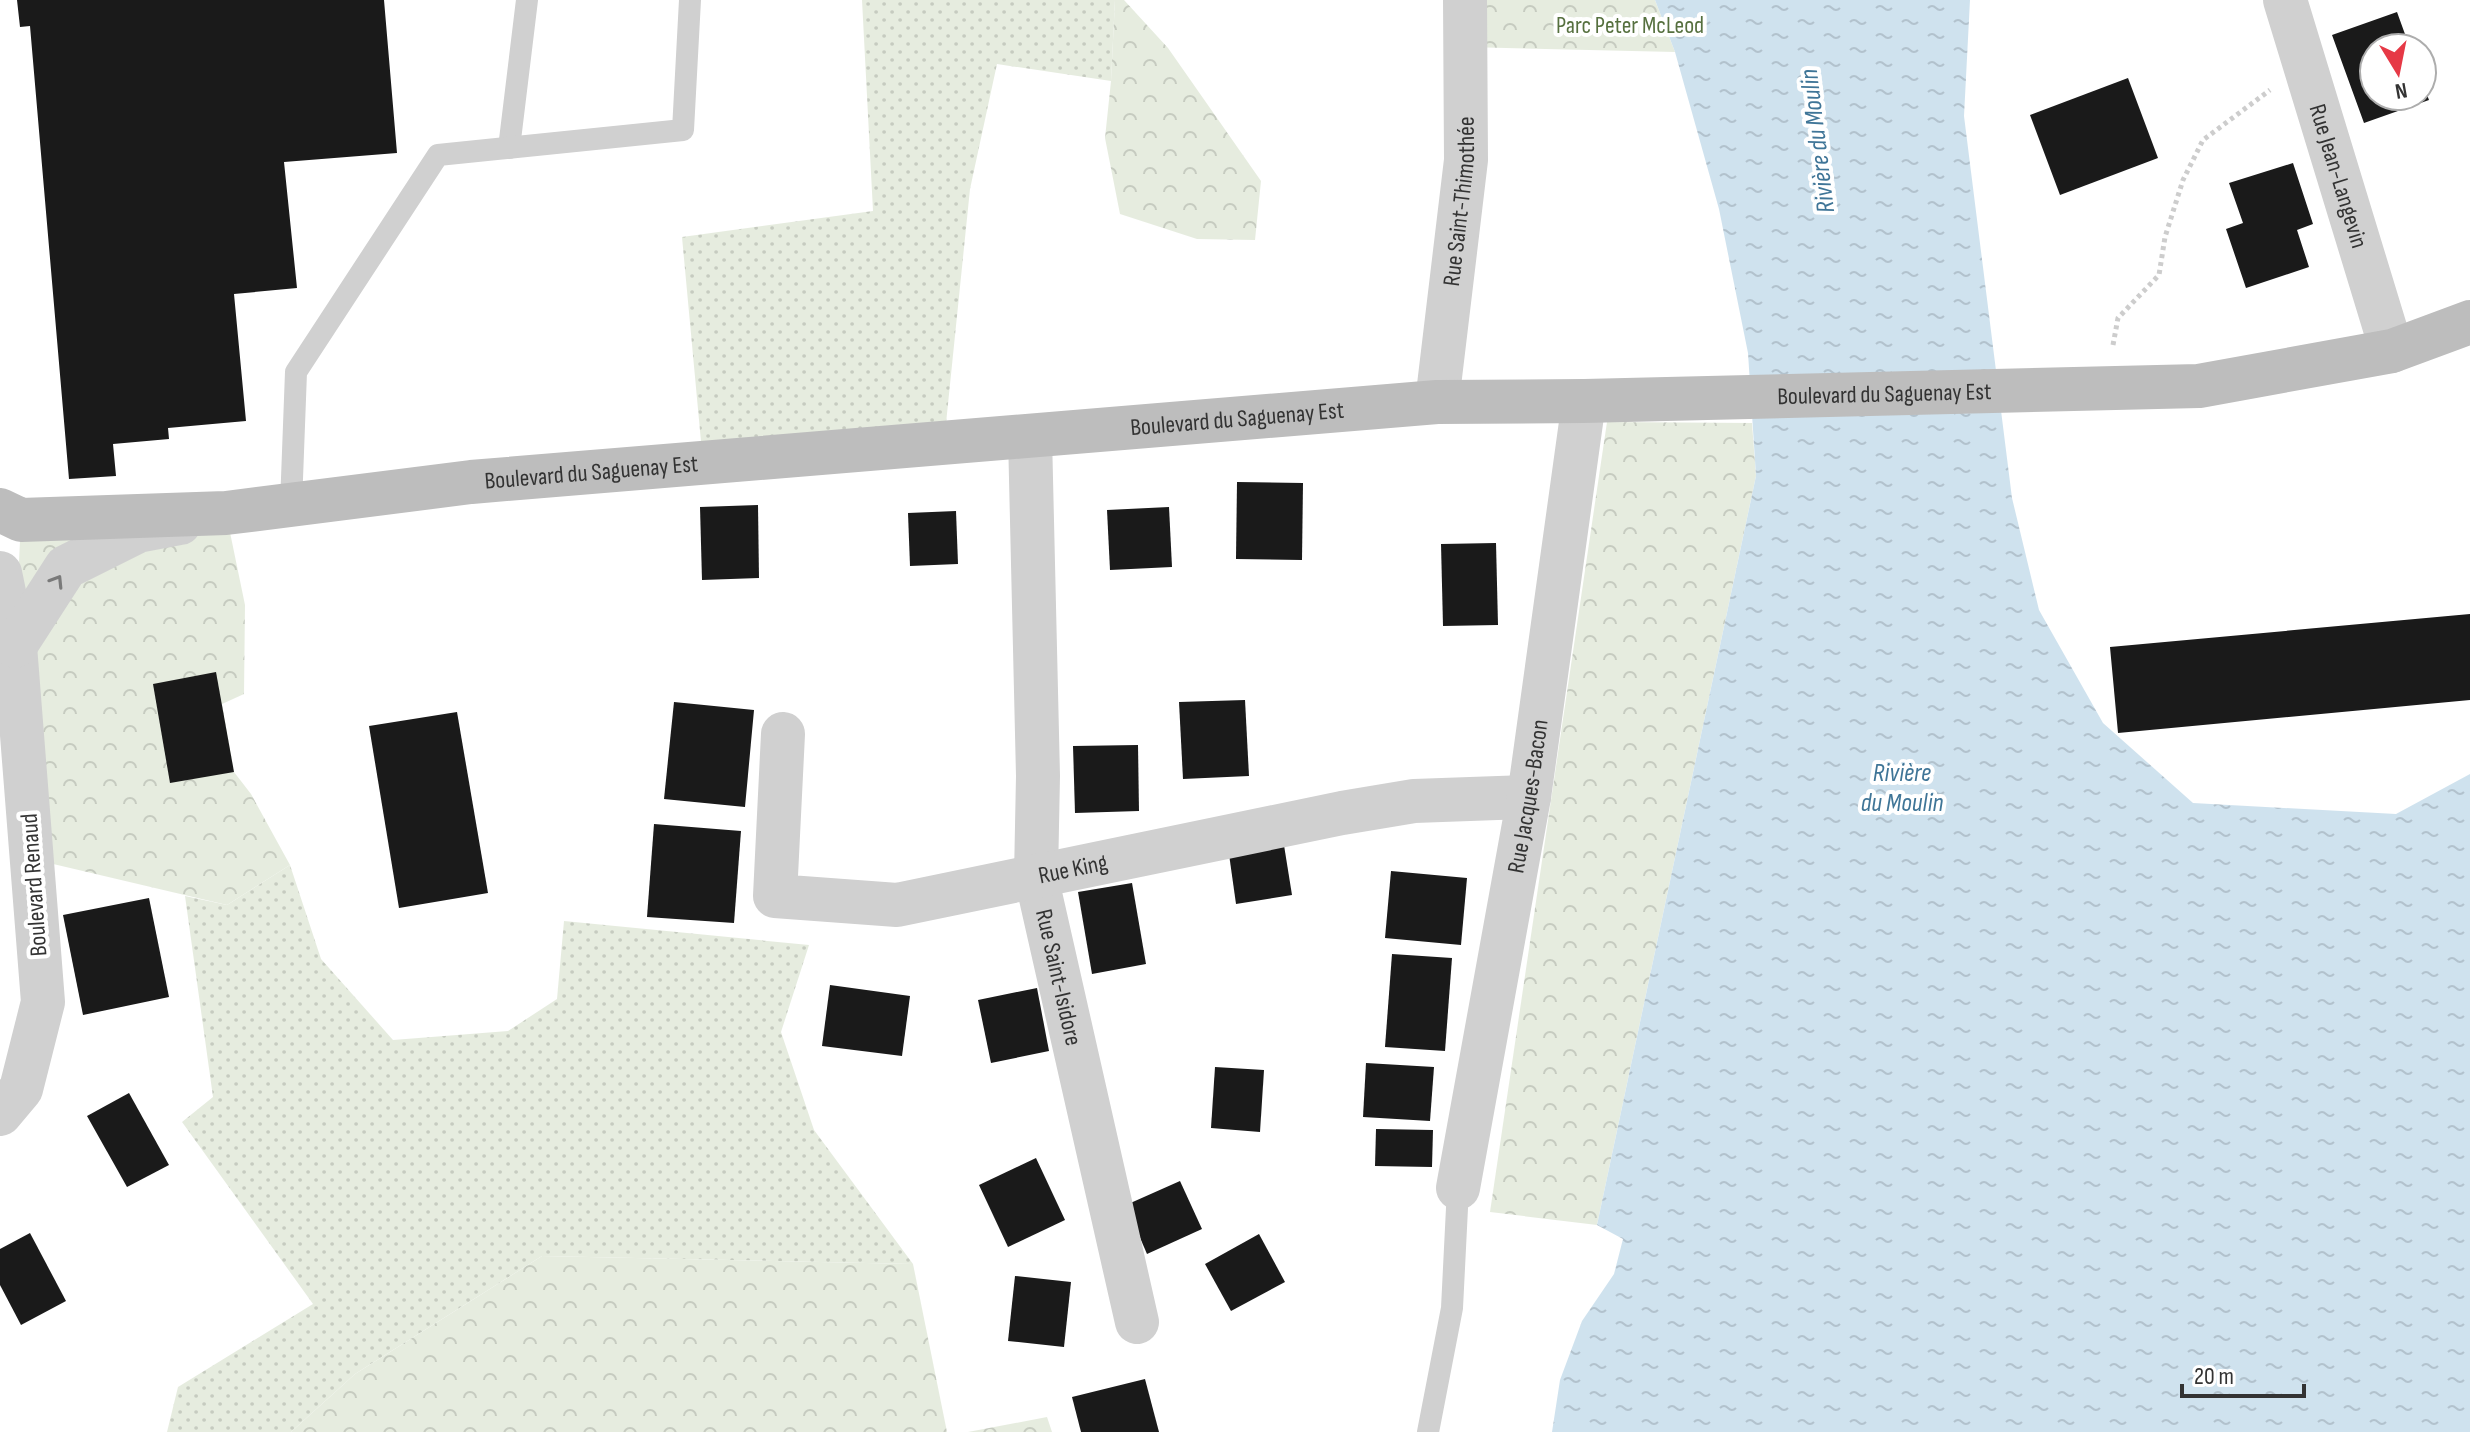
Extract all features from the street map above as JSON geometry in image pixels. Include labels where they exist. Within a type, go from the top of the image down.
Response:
[{"type":"main road","name":"Boulevard du Saguenay Est","points":[[0,510],[21,520],[226,513],[471,482],[1437,402],[2199,386],[2392,351],[2470,322]]},
{"type":"street","name":"Rue Saint-Thimothée","points":[[1437,402],[1466,160],[1465,0]]},
{"type":"street","name":"Rue Jean-Langevin","points":[[2285,0],[2392,351]]},
{"type":"street","name":"Rue Jacques-Bacon","points":[[1458,1188],[1529,797],[1584,401]]},
{"type":"street","name":"Rue Saint-Isidore","points":[[1030,436],[1038,776],[1036,876],[1137,1322]]},
{"type":"street","points":[[15,646],[66,567],[138,531],[226,513]]},
{"type":"street","name":"Boulevard Renaud","points":[[0,573],[15,646],[43,1002],[21,1089],[0,1114]]},
{"type":"street","name":"Rue King","points":[[783,734],[775,896],[897,905],[1414,801],[1529,797]]},
{"type":"lane","points":[[509,148],[527,0]]},
{"type":"lane","points":[[291,505],[296,372],[438,155],[683,130],[690,0]]},
{"type":"lane","points":[[1428,1432],[1452,1308],[1458,1188]]},
{"type":"path","points":[[2105,388],[2118,318],[2159,275],[2165,237],[2183,180],[2203,140],[2276,86]]},
{"type":"green space","points":[[862,0],[1115,0],[1111,81],[997,64],[970,189],[944,443],[703,463],[682,237],[873,211]]},
{"type":"green space","points":[[1115,0],[1124,0],[1168,48],[1261,181],[1255,240],[1197,239],[1120,214],[1105,138]]},
{"type":"green space","name":"Parc Peter McLeod","points":[[1465,0],[1655,0],[1675,52],[1466,47]]},
{"type":"green space","points":[[1607,422],[1752,423],[1756,476],[1597,1225],[1490,1212]]},
{"type":"green space","points":[[226,513],[245,605],[244,694],[222,704],[234,772],[251,794],[290,865],[227,905],[32,859],[15,646],[21,520]]},
{"type":"green space","points":[[290,865],[321,959],[393,1040],[508,1031],[557,999],[564,921],[809,945],[781,1032],[814,1130],[913,1264],[542,1256],[355,1374],[291,1432],[167,1432],[178,1387],[313,1304],[182,1122],[213,1097],[185,896],[227,905]]},
{"type":"green space","points":[[542,1256],[913,1264],[947,1432],[291,1432],[355,1374]]},
{"type":"green space","points":[[1047,1417],[1052,1432],[968,1432]]},
{"type":"water","name":"Rivière du Moulin","points":[[1655,0],[1970,0],[1964,116],[2012,498],[2039,610],[2103,723],[2193,803],[2396,814],[2470,774],[2470,1432],[1552,1432],[1560,1380],[1582,1321],[1614,1274],[1623,1239],[1597,1225],[1756,476],[1748,353],[1719,209],[1675,52]]},
{"type":"building","points":[[17,0],[384,0],[397,153],[284,162],[297,288],[234,294],[246,421],[168,428],[169,439],[113,444],[116,476],[69,479],[30,26],[20,27]]},
{"type":"building","points":[[2397,12],[2404,32],[2358,32],[2358,106],[2332,35]]},
{"type":"building","points":[[2128,78],[2158,158],[2060,195],[2030,115]]},
{"type":"building","points":[[2360,112],[2395,112],[2364,123]]},
{"type":"building","points":[[2293,163],[2313,224],[2297,230],[2309,267],[2246,288],[2226,229],[2243,223],[2229,183]]},
{"type":"building","points":[[1237,482],[1303,483],[1302,560],[1236,559]]},
{"type":"building","points":[[758,505],[759,578],[702,580],[700,507]]},
{"type":"building","points":[[1169,507],[1172,567],[1110,570],[1107,510]]},
{"type":"building","points":[[956,511],[958,564],[910,566],[908,513]]},
{"type":"building","points":[[1496,543],[1498,625],[1443,626],[1441,544]]},
{"type":"building","points":[[2470,614],[2470,700],[2118,733],[2110,647]]},
{"type":"building","points":[[216,672],[234,772],[170,783],[153,684]]},
{"type":"building","points":[[1245,700],[1249,776],[1183,779],[1179,702]]},
{"type":"building","points":[[674,702],[754,710],[745,807],[664,799]]},
{"type":"building","points":[[457,712],[488,893],[399,908],[369,726]]},
{"type":"building","points":[[1138,745],[1139,811],[1075,813],[1073,746]]},
{"type":"building","points":[[654,824],[741,831],[734,923],[647,917]]},
{"type":"building","points":[[1283,839],[1292,895],[1236,904],[1228,847]]},
{"type":"building","points":[[1391,871],[1467,878],[1461,945],[1385,938]]},
{"type":"building","points":[[1132,883],[1146,964],[1092,974],[1078,892]]},
{"type":"building","points":[[149,898],[169,997],[83,1015],[63,915]]},
{"type":"building","points":[[1392,954],[1452,958],[1445,1051],[1385,1047]]},
{"type":"building","points":[[830,985],[910,996],[902,1056],[822,1046]]},
{"type":"building","points":[[1037,988],[1049,1051],[991,1063],[978,1000]]},
{"type":"building","points":[[1366,1063],[1434,1067],[1430,1121],[1363,1117]]},
{"type":"building","points":[[1215,1067],[1264,1070],[1260,1132],[1211,1128]]},
{"type":"building","points":[[129,1093],[169,1165],[127,1187],[87,1116]]},
{"type":"building","points":[[1376,1129],[1433,1130],[1432,1167],[1375,1166]]},
{"type":"building","points":[[1036,1158],[1065,1220],[1008,1247],[979,1185]]},
{"type":"building","points":[[1180,1181],[1202,1229],[1147,1254],[1126,1205]]},
{"type":"building","points":[[30,1233],[66,1301],[21,1325],[0,1285],[0,1249]]},
{"type":"building","points":[[1259,1234],[1285,1282],[1231,1311],[1205,1264]]},
{"type":"building","points":[[1015,1276],[1071,1282],[1064,1347],[1008,1341]]},
{"type":"building","points":[[1145,1379],[1159,1432],[1081,1432],[1072,1397]]}]
